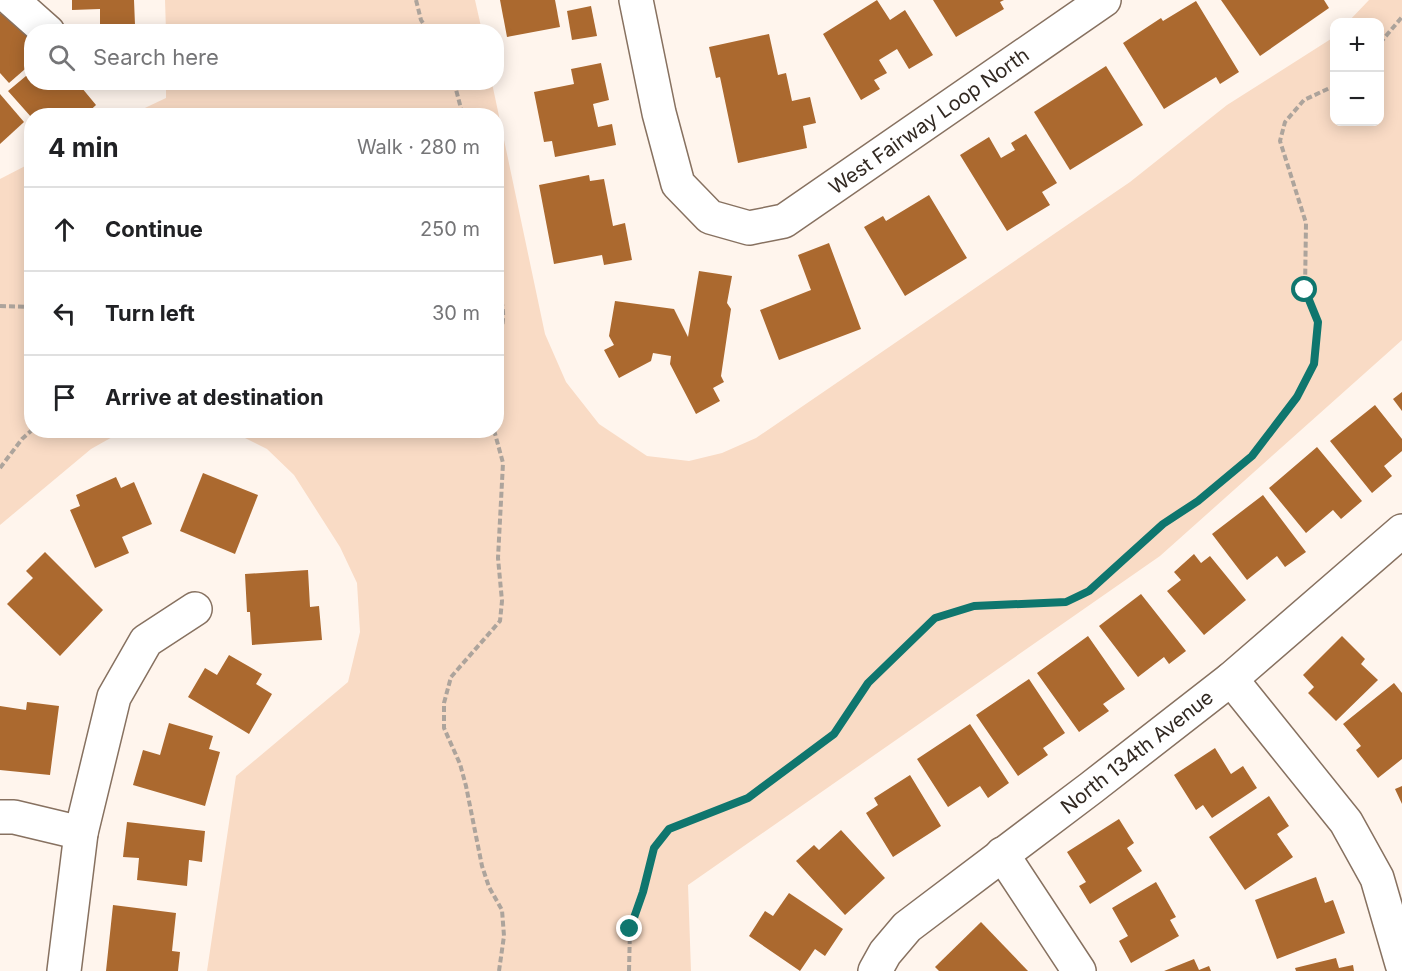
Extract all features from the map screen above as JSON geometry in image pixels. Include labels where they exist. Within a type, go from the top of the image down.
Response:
[{"type":"street","points":[[12,0],[39,24]]},
{"type":"street","name":"West Fairway Loop North","points":[[636,0],[659,113],[678,184],[710,217],[749,228],[784,221],[1104,0]]},
{"type":"street","name":"North 134th Avenue","points":[[875,971],[885,953],[907,927],[1231,679],[1402,531]]},
{"type":"street","points":[[64,971],[81,832],[114,697],[146,641],[195,609]]},
{"type":"street","points":[[1231,679],[1346,822],[1362,847],[1377,878],[1402,964]]},
{"type":"street","points":[[0,817],[81,832]]},
{"type":"street","points":[[1002,854],[1079,971]]},
{"type":"path","points":[[416,0],[424,24]]},
{"type":"path","points":[[1384,38],[1402,16]]},
{"type":"path","points":[[629,971],[630,929],[643,892],[654,848],[669,829],[748,798],[834,734],[868,683],[935,618],[974,606],[1066,602],[1089,591],[1163,524],[1198,501],[1252,456],[1297,397],[1314,364],[1318,322],[1305,290],[1306,223],[1280,141],[1285,122],[1304,100],[1330,88]]},
{"type":"path","points":[[456,90],[461,108]]},
{"type":"path","points":[[0,306],[24,307]]},
{"type":"path","points":[[0,468],[24,437]]},
{"type":"path","points":[[496,438],[503,463],[498,558],[502,601],[500,621],[451,677],[444,703],[444,728],[460,764],[482,866],[489,887],[502,910],[504,936],[499,971]]},
{"type":"shaded area","points":[[165,0],[475,0],[480,24],[166,24]]},
{"type":"shaded area","points":[[1369,0],[1402,0],[1402,340],[1160,556],[688,885],[691,971],[207,971],[236,776],[348,682],[360,632],[357,583],[340,547],[294,475],[267,449],[245,438],[504,438],[504,140],[545,334],[566,382],[599,424],[647,456],[689,461],[722,453],[756,438],[1130,182],[1227,105],[1330,40],[1330,126],[1384,126],[1384,18],[1352,18]]},
{"type":"shaded area","points":[[166,90],[493,90],[497,108],[145,108],[166,98]]},
{"type":"shaded area","points":[[24,167],[24,438],[111,438],[91,449],[0,525],[0,179]]},
{"type":"building","points":[[72,0],[134,0],[135,24],[100,24],[100,9],[72,10]]},
{"type":"building","points":[[500,0],[555,0],[560,27],[507,37]]},
{"type":"building","points":[[877,0],[890,20],[905,10],[933,55],[909,69],[897,49],[879,60],[887,73],[874,80],[880,89],[861,100],[823,34]]},
{"type":"building","points":[[933,0],[1004,0],[1000,2],[1004,9],[956,37]]},
{"type":"building","points":[[1221,0],[1324,0],[1329,8],[1260,56]]},
{"type":"building","points":[[1196,1],[1239,72],[1220,84],[1216,77],[1164,109],[1123,43],[1161,18],[1163,21]]},
{"type":"building","points":[[591,6],[597,36],[572,40],[567,11]]},
{"type":"building","points":[[8,7],[24,24],[24,70],[9,83],[0,73],[0,14]]},
{"type":"building","points":[[769,34],[778,75],[786,73],[792,101],[810,97],[816,123],[803,126],[807,148],[738,163],[720,77],[716,78],[709,47]]},
{"type":"building","points":[[601,63],[609,100],[593,104],[598,127],[612,124],[616,145],[555,157],[552,141],[544,142],[534,92],[574,84],[571,69]]},
{"type":"building","points":[[1106,66],[1143,125],[1070,170],[1034,112]]},
{"type":"building","points":[[24,78],[24,90],[84,90],[96,105],[93,108],[24,109],[8,91]]},
{"type":"building","points":[[0,94],[24,122],[0,144]]},
{"type":"building","points":[[1026,134],[1057,183],[1042,192],[1050,205],[1007,231],[960,155],[989,137],[1001,158],[1015,150],[1011,143]]},
{"type":"building","points":[[589,175],[590,181],[604,179],[613,226],[625,223],[632,260],[604,265],[602,255],[554,264],[539,185]]},
{"type":"building","points":[[929,195],[967,258],[905,296],[864,227],[883,216],[886,221]]},
{"type":"building","points":[[829,243],[861,329],[779,360],[760,310],[811,290],[798,255]]},
{"type":"building","points":[[699,271],[732,276],[727,303],[731,309],[721,376],[724,382],[713,388],[720,401],[696,414],[670,364],[671,356],[653,353],[651,361],[619,378],[604,350],[614,345],[609,336],[615,301],[674,309],[688,337]]},
{"type":"building","points":[[1402,392],[1402,411],[1393,399]]},
{"type":"building","points":[[1375,405],[1402,439],[1402,451],[1384,466],[1392,476],[1372,493],[1330,441]]},
{"type":"building","points":[[1317,447],[1362,501],[1341,519],[1333,510],[1306,533],[1269,488]]},
{"type":"building","points":[[203,473],[258,495],[235,554],[180,531]]},
{"type":"building","points":[[116,477],[121,488],[134,482],[152,524],[122,537],[129,553],[95,568],[70,510],[80,506],[76,495]]},
{"type":"building","points":[[1263,495],[1306,552],[1285,567],[1277,556],[1247,580],[1212,534]]},
{"type":"building","points":[[45,552],[103,610],[60,656],[7,604],[33,578],[26,571]]},
{"type":"building","points":[[1194,554],[1201,563],[1210,556],[1246,600],[1204,635],[1167,591],[1181,580],[1174,572]]},
{"type":"building","points":[[308,570],[310,607],[319,606],[322,640],[252,645],[245,574]]},
{"type":"building","points":[[1141,594],[1186,651],[1169,664],[1164,657],[1138,677],[1099,626]]},
{"type":"building","points":[[1088,636],[1125,689],[1103,704],[1109,711],[1079,732],[1037,673]]},
{"type":"building","points":[[1342,636],[1365,659],[1361,664],[1378,680],[1336,721],[1308,693],[1314,687],[1303,675]]},
{"type":"building","points":[[229,655],[262,674],[256,684],[272,694],[249,734],[188,697],[205,668],[217,675]]},
{"type":"building","points":[[1029,679],[1065,733],[1043,748],[1048,755],[1018,776],[976,715]]},
{"type":"building","points":[[1394,683],[1402,693],[1402,759],[1378,778],[1356,750],[1361,746],[1343,724]]},
{"type":"building","points":[[27,702],[59,706],[50,775],[0,770],[0,706],[26,710]]},
{"type":"building","points":[[169,723],[213,736],[209,749],[220,752],[205,806],[133,785],[143,750],[160,755]]},
{"type":"building","points":[[970,724],[1009,783],[988,798],[980,786],[948,807],[917,759]]},
{"type":"building","points":[[1215,748],[1231,774],[1243,766],[1257,788],[1212,818],[1203,805],[1196,810],[1174,775]]},
{"type":"building","points":[[910,775],[941,826],[893,857],[866,813],[878,805],[874,798]]},
{"type":"building","points":[[1402,786],[1402,804],[1395,789]]},
{"type":"building","points":[[1269,796],[1289,826],[1277,834],[1293,857],[1245,890],[1209,837]]},
{"type":"building","points":[[1119,819],[1134,843],[1127,848],[1142,871],[1090,904],[1079,886],[1086,882],[1067,852]]},
{"type":"building","points":[[127,822],[205,831],[202,862],[189,860],[187,886],[137,880],[139,858],[123,857]]},
{"type":"building","points":[[841,830],[885,878],[845,915],[796,861],[814,845],[819,850]]},
{"type":"building","points":[[1316,877],[1325,903],[1333,900],[1345,933],[1277,959],[1255,900]]},
{"type":"building","points":[[1156,882],[1176,917],[1170,920],[1179,936],[1131,963],[1119,941],[1128,936],[1112,908]]},
{"type":"building","points":[[789,893],[843,929],[825,956],[815,949],[800,971],[749,936],[765,911],[773,916]]},
{"type":"building","points":[[113,905],[176,913],[172,951],[180,952],[178,971],[106,971]]},
{"type":"building","points":[[981,922],[1028,971],[939,971],[935,967]]},
{"type":"building","points":[[1336,958],[1339,968],[1353,965],[1354,971],[1296,971],[1295,968]]},
{"type":"building","points":[[1194,959],[1199,970],[1209,966],[1211,971],[1164,971]]},
{"type":"route","points":[[630,929],[643,892],[654,848],[669,829],[748,798],[834,734],[868,683],[935,618],[974,606],[1066,602],[1089,591],[1163,524],[1198,501],[1252,456],[1297,397],[1314,364],[1318,322],[1305,290]]}]
